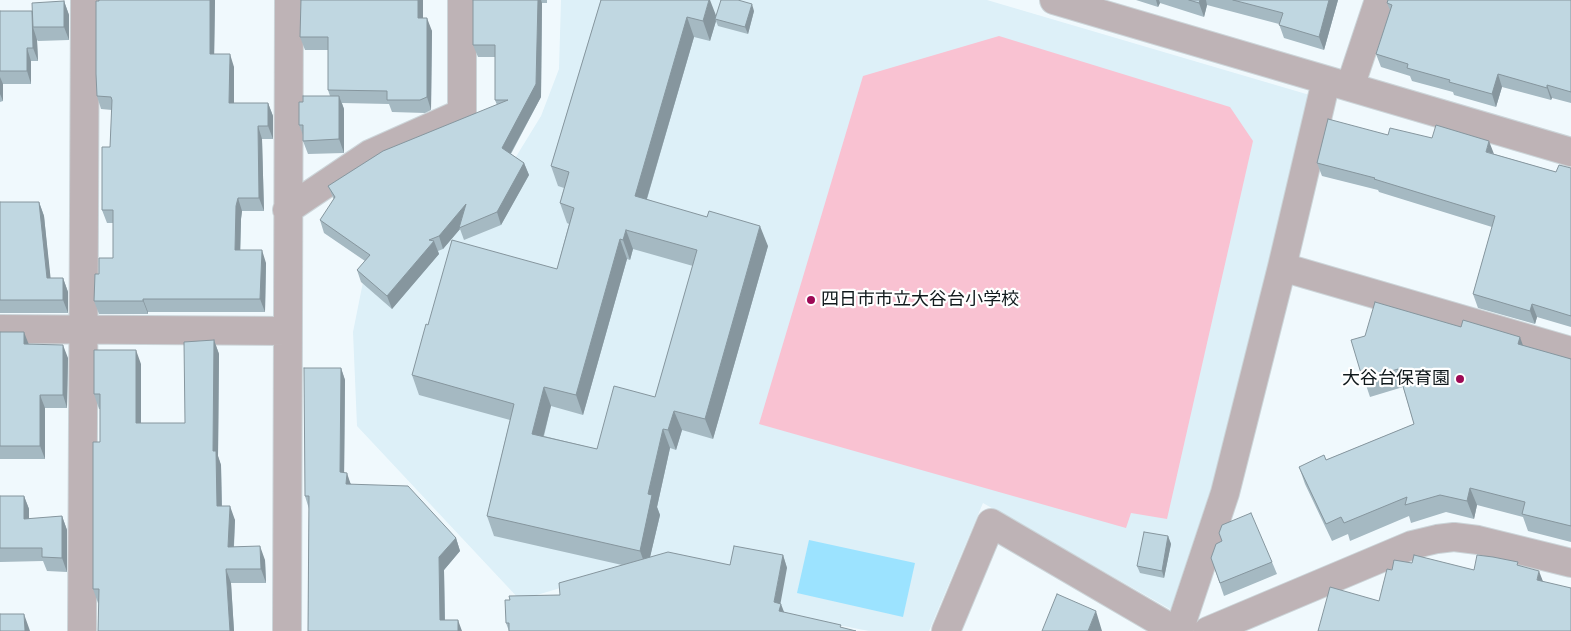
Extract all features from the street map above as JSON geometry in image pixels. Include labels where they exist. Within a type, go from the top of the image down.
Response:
[{"type":"street","points":[[82,631],[85,0]]},
{"type":"street","points":[[287,631],[289,0]]},
{"type":"street","points":[[287,210],[370,154],[462,113],[462,0]]},
{"type":"street","points":[[1054,0],[1571,152]]},
{"type":"street","points":[[946,631],[991,523],[1178,631],[1225,493],[1282,267],[1338,84],[1379,0]]},
{"type":"street","points":[[1282,267],[1571,351]]},
{"type":"street","points":[[0,329],[287,331]]},
{"type":"street","points":[[1208,631],[1412,545],[1437,539],[1454,537],[1478,540],[1571,563]]},
{"type":"shaded area","name":"四日市市立大谷台小学校","points":[[561,0],[987,0],[1313,96],[1216,489],[1177,613],[983,503],[929,631],[869,631],[594,578],[520,600],[357,426],[353,332],[366,267],[506,173],[541,116],[559,69]]},
{"type":"shaded area","points":[[999,36],[1230,107],[1253,141],[1167,519],[1131,513],[1126,528],[759,424],[863,76]]},
{"type":"water","points":[[809,540],[915,563],[903,617],[797,593]]},
{"type":"building","points":[[210,0],[210,54],[230,54],[229,103],[268,103],[268,126],[258,126],[259,198],[238,198],[236,206],[235,250],[262,250],[260,299],[94,301],[95,274],[99,274],[99,258],[113,258],[113,210],[102,210],[102,147],[110,147],[112,100],[111,97],[97,96],[96,1]]},
{"type":"building","points":[[301,0],[418,0],[418,18],[427,18],[427,97],[420,100],[387,100],[387,91],[328,90],[328,37],[300,37]]},
{"type":"building","points":[[473,0],[538,0],[536,84],[502,148],[524,163],[497,212],[459,228],[466,204],[439,236],[429,240],[434,241],[387,296],[357,270],[370,255],[320,220],[335,197],[328,186],[383,151],[508,100],[495,100],[495,45],[473,45]]},
{"type":"building","points":[[601,0],[709,0],[703,21],[687,17],[635,196],[707,217],[709,211],[760,226],[705,419],[674,411],[668,430],[663,429],[648,494],[652,495],[640,551],[487,516],[514,404],[412,375],[452,240],[557,269],[574,208],[560,203],[569,172],[551,166]],"holes":[[[626,230],[697,250],[655,397],[614,386],[597,449],[532,434],[544,387],[576,395],[620,239],[623,240]]]},
{"type":"building","points":[[721,0],[738,0],[752,4],[745,27],[715,19]]},
{"type":"building","points":[[1189,0],[1200,0],[1199,3]]},
{"type":"building","points":[[1233,0],[1329,0],[1319,37],[1279,25],[1283,13]]},
{"type":"building","points":[[1388,0],[1571,0],[1571,92],[1547,85],[1547,88],[1498,74],[1492,94],[1407,68],[1408,64],[1376,54],[1392,5],[1387,3]]},
{"type":"building","points":[[64,1],[64,27],[33,27],[32,3]]},
{"type":"building","points":[[0,11],[32,11],[33,48],[27,48],[27,71],[0,71]]},
{"type":"building","points":[[303,96],[339,96],[339,139],[303,141],[303,125],[299,125],[299,102],[303,102]]},
{"type":"building","points":[[1328,119],[1388,135],[1390,128],[1432,138],[1436,125],[1489,141],[1486,152],[1556,172],[1559,165],[1571,168],[1571,316],[1532,304],[1530,311],[1473,294],[1495,216],[1375,178],[1317,163]]},
{"type":"building","points":[[0,202],[39,202],[47,278],[63,278],[63,300],[0,300]]},
{"type":"building","points":[[1375,302],[1461,327],[1463,320],[1520,337],[1518,344],[1571,359],[1571,526],[1522,514],[1525,502],[1470,488],[1467,501],[1440,495],[1405,505],[1407,497],[1344,523],[1341,517],[1326,524],[1299,467],[1324,455],[1326,460],[1414,424],[1398,369],[1363,380],[1351,340],[1365,336]]},
{"type":"building","points":[[0,332],[24,332],[24,344],[63,345],[63,395],[40,395],[40,446],[0,446]]},
{"type":"building","points":[[214,340],[213,451],[216,451],[217,506],[230,506],[228,547],[260,546],[261,569],[226,569],[230,631],[98,631],[99,589],[93,589],[93,442],[100,442],[100,394],[94,394],[94,350],[136,350],[136,423],[185,423],[184,342]]},
{"type":"building","points":[[304,368],[341,368],[340,472],[347,473],[346,484],[408,486],[456,538],[439,557],[440,620],[458,620],[458,631],[308,631],[309,496],[305,496]]},
{"type":"building","points":[[0,496],[24,496],[24,519],[62,516],[62,558],[42,557],[42,548],[0,548]]},
{"type":"building","points":[[1251,513],[1272,562],[1220,583],[1211,558],[1216,544],[1222,541],[1219,533],[1222,525]]},
{"type":"building","points":[[1144,532],[1168,536],[1162,571],[1137,566]]},
{"type":"building","points":[[734,546],[783,555],[774,602],[781,604],[779,611],[841,625],[840,627],[856,631],[509,631],[509,623],[506,623],[505,600],[510,600],[509,596],[560,595],[559,583],[668,552],[730,565]]},
{"type":"building","points":[[1414,555],[1474,570],[1477,555],[1493,557],[1518,562],[1517,565],[1539,571],[1537,580],[1571,588],[1571,631],[1318,631],[1330,587],[1379,601],[1387,569],[1392,570],[1394,560],[1412,563]]},
{"type":"building","points":[[1057,594],[1096,611],[1088,631],[1042,631]]},
{"type":"building","points":[[0,614],[24,614],[25,631],[0,631]]},
{"type":"place","name":"四日市市立大谷台小学校","points":[[811,300]]},
{"type":"place","name":"大谷台保育園","points":[[1460,379]]}]
